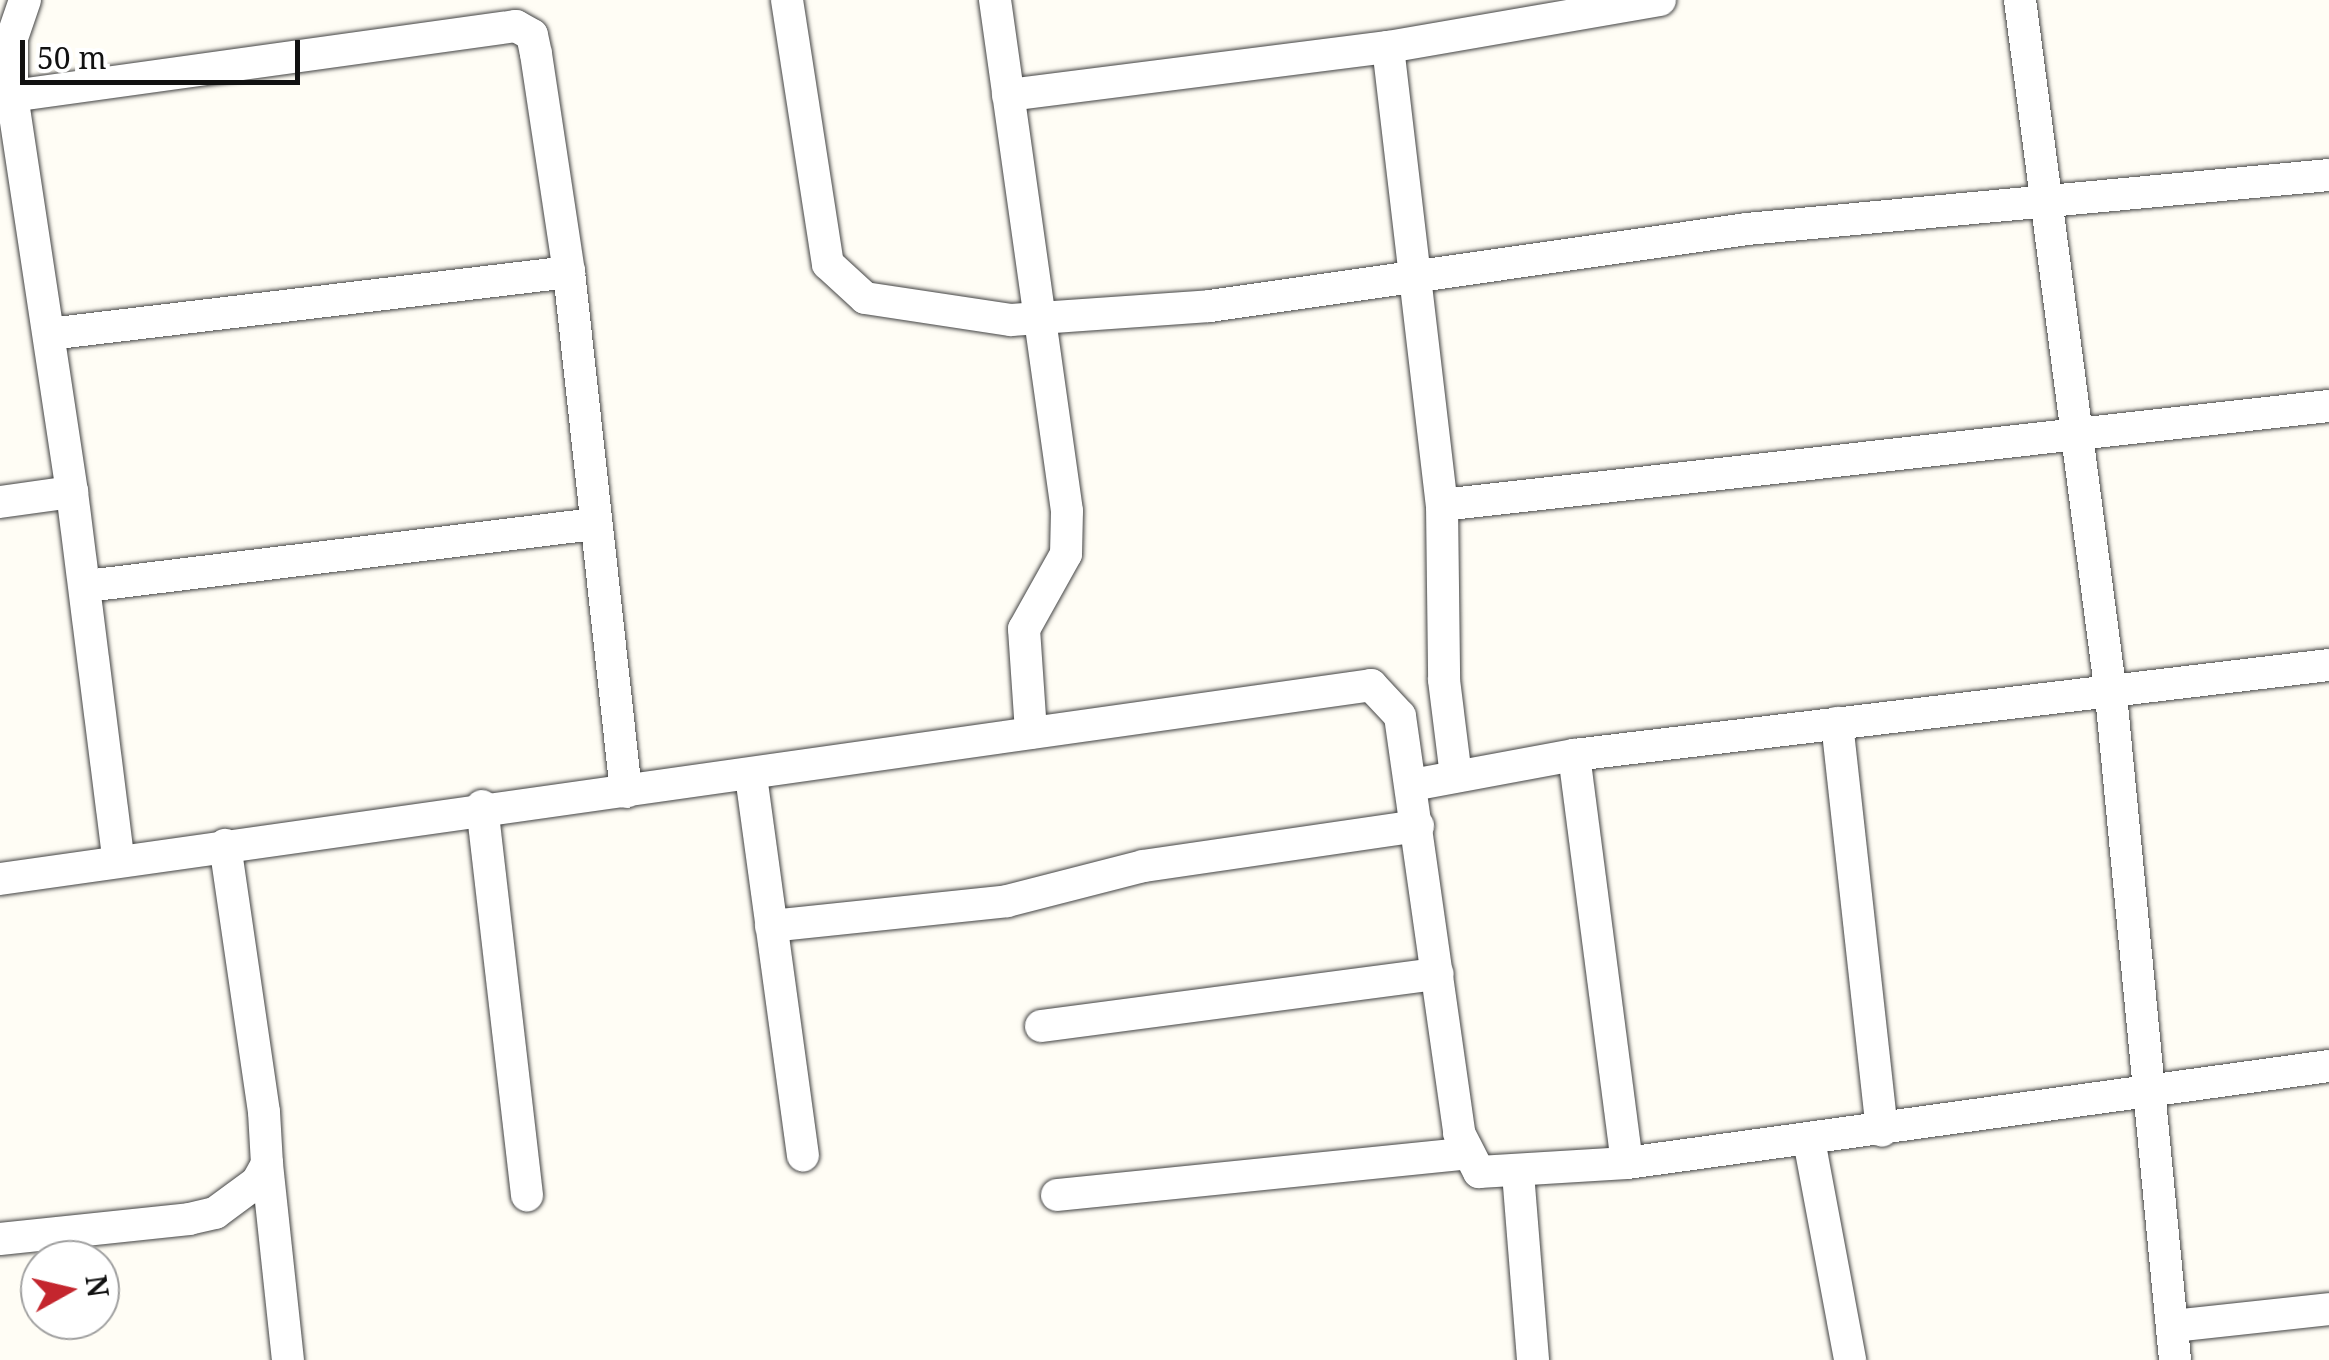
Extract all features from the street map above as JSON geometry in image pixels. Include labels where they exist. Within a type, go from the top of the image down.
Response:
[{"type":"street","points":[[25,0],[12,38],[12,96],[87,586],[118,858]]},
{"type":"street","points":[[786,0],[820,232],[845,286],[865,298],[1044,323],[1418,280],[1746,229],[2329,175]]},
{"type":"street","points":[[995,0],[1044,323],[1066,554],[1024,629],[1031,733]]},
{"type":"street","points":[[1008,95],[1388,47],[1660,0]]},
{"type":"street","points":[[2020,0],[2111,695],[2145,1096],[2175,1360]]},
{"type":"street","points":[[12,96],[516,26],[532,34],[569,272],[626,792]]},
{"type":"street","points":[[1388,47],[1442,505],[1444,680],[1456,776]]},
{"type":"street","points":[[50,334],[569,272]]},
{"type":"street","points":[[1442,505],[2329,406]]},
{"type":"street","points":[[0,502],[72,492]]},
{"type":"street","points":[[87,586],[594,524]]},
{"type":"street","points":[[1412,785],[1574,756],[1837,723],[2111,695],[2329,665]]},
{"type":"street","points":[[0,879],[118,858],[482,806],[751,776],[1371,685],[1390,694],[1400,716],[1464,1154],[1479,1172],[1518,1173],[1627,1163],[2145,1096],[2329,1066]]},
{"type":"street","points":[[1837,723],[1882,1131]]},
{"type":"street","points":[[1574,756],[1627,1163]]},
{"type":"street","points":[[751,776],[803,1155]]},
{"type":"street","points":[[482,806],[527,1195]]},
{"type":"street","points":[[771,926],[1007,902],[1142,866],[1418,826]]},
{"type":"street","points":[[225,845],[288,1360]]},
{"type":"street","points":[[1040,1026],[1438,974]]},
{"type":"street","points":[[1809,1140],[1850,1360]]},
{"type":"street","points":[[1057,1195],[1464,1154]]},
{"type":"street","points":[[0,1239],[215,1213],[267,1164]]},
{"type":"street","points":[[1518,1173],[1533,1360]]},
{"type":"street","points":[[2173,1326],[2329,1309]]}]
